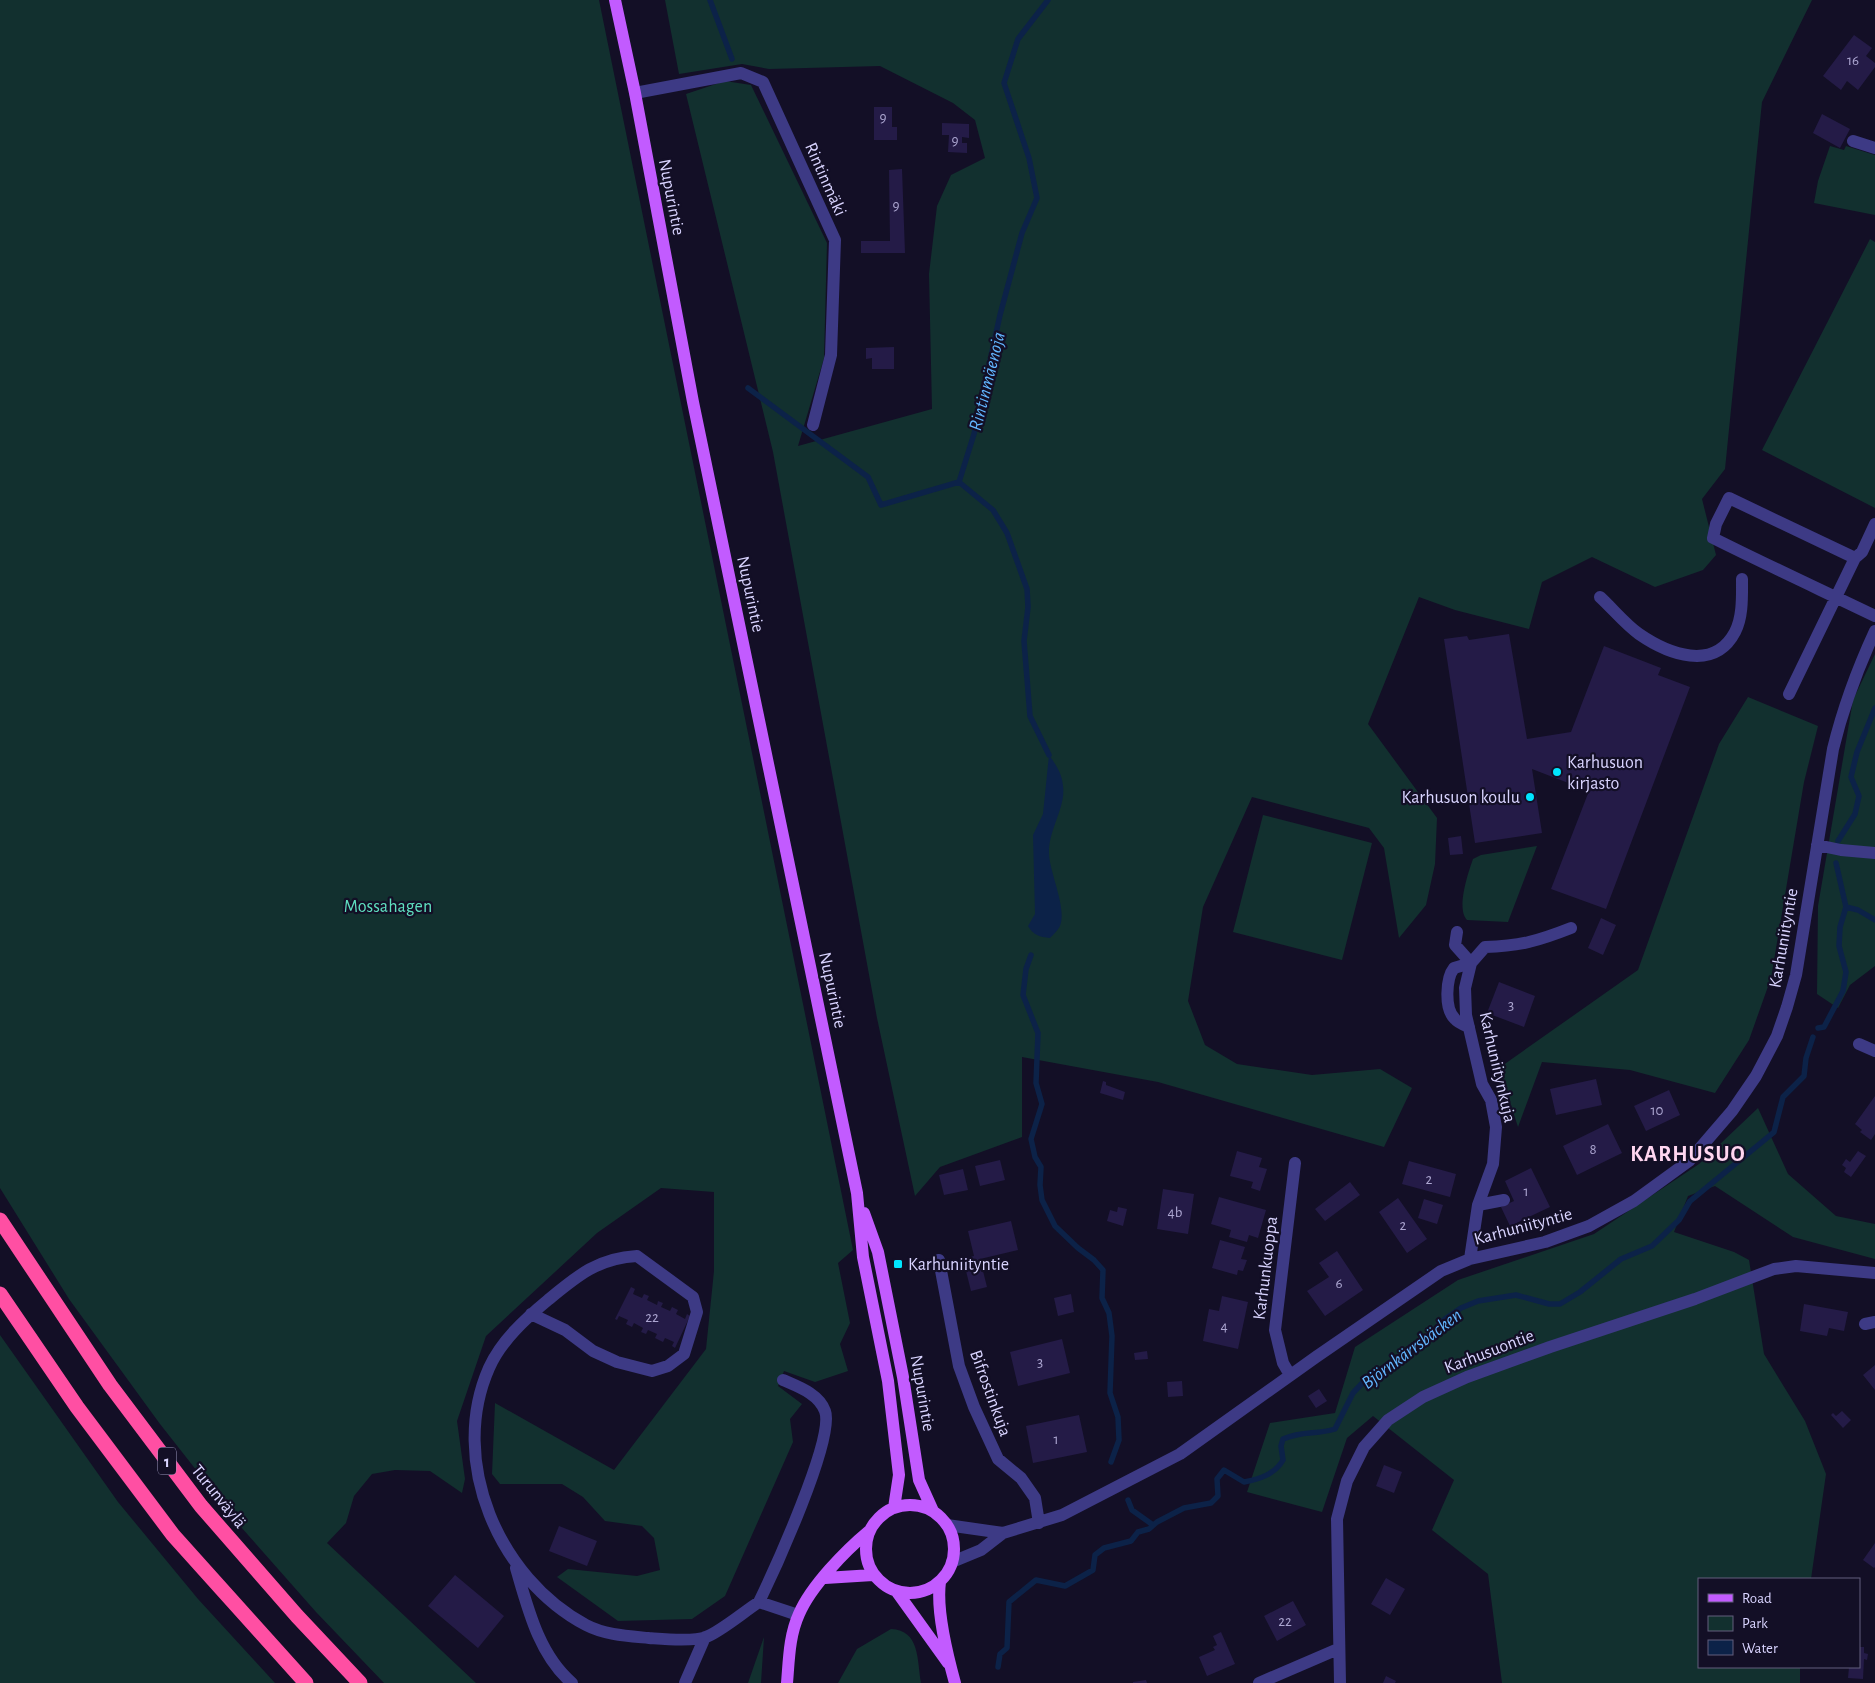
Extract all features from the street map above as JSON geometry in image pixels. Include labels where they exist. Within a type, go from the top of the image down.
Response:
[{"type":"highway","name":"Turunväylä","points":[[0,1220],[110,1385],[201,1506],[296,1616],[360,1683]]},
{"type":"highway","name":"1","points":[[0,1294],[77,1407],[173,1535],[306,1683]]},
{"type":"main road","name":"Nupurintie","points":[[615,0],[635,93],[693,402],[857,1194],[863,1257],[890,1400],[898,1475],[894,1508]]},
{"type":"main road","name":"Nupurintie","points":[[857,1194],[878,1252],[903,1376],[919,1480],[933,1511]]},
{"type":"main road","points":[[787,1683],[790,1645],[798,1615],[808,1597],[825,1578],[842,1554],[869,1531],[883,1513],[894,1508],[914,1505],[933,1511],[947,1525],[952,1537],[954,1549],[952,1562],[940,1582],[938,1595],[955,1683]]},
{"type":"main road","points":[[869,1531],[866,1553],[873,1575],[884,1585],[897,1592],[912,1594],[940,1582]]},
{"type":"main road","points":[[825,1578],[873,1575]]},
{"type":"main road","points":[[897,1592],[950,1665]]},
{"type":"street","name":"Rintinmäki","points":[[635,93],[740,73],[763,82],[834,240],[831,355],[813,425]]},
{"type":"street","points":[[1853,141],[1875,148]]},
{"type":"street","points":[[1855,558],[1729,498],[1716,524],[1713,538],[1875,616]]},
{"type":"street","points":[[1789,694],[1855,558],[1862,552],[1875,524]]},
{"type":"street","points":[[1600,597],[1639,634],[1673,652],[1690,657],[1707,656],[1718,652],[1728,644],[1736,631],[1742,600],[1742,579]]},
{"type":"street","name":"Karhuniityntie","points":[[952,1562],[981,1550],[1003,1533],[1039,1523],[1096,1499],[1180,1454],[1425,1280],[1470,1259],[1545,1242],[1589,1226],[1634,1200],[1689,1161],[1732,1111],[1756,1076],[1777,1036],[1796,975],[1833,750],[1842,714],[1857,669],[1875,631]]},
{"type":"street","points":[[1817,845],[1875,853]]},
{"type":"street","name":"Karhuniitynkuja","points":[[1470,1259],[1478,1205],[1493,1164],[1496,1127],[1491,1100],[1482,1084],[1466,1015],[1465,988],[1471,963],[1485,947],[1516,946],[1571,928]]},
{"type":"street","points":[[1457,932],[1455,945],[1471,963],[1454,968],[1449,979],[1451,1014],[1455,1019],[1469,1027]]},
{"type":"street","points":[[1860,1044],[1875,1051]]},
{"type":"street","name":"Karhunkuoppa","points":[[1290,1375],[1283,1364],[1275,1330],[1295,1163]]},
{"type":"street","points":[[1478,1205],[1504,1200]]},
{"type":"street","points":[[531,1314],[565,1330],[593,1351],[618,1362],[652,1371],[668,1366],[684,1354],[697,1312],[693,1297],[637,1256],[618,1257],[601,1262],[569,1283],[531,1314],[507,1339],[489,1368],[477,1416],[475,1452],[480,1484],[493,1524],[515,1565],[533,1624],[558,1671],[572,1683]]},
{"type":"street","name":"Bifrostinkuja","points":[[939,1260],[959,1366],[974,1407],[998,1459],[1021,1478],[1032,1492],[1035,1498],[1039,1523]]},
{"type":"street","name":"Karhusuontie","points":[[1340,1683],[1337,1519],[1347,1482],[1364,1447],[1388,1420],[1423,1397],[1467,1378],[1550,1347],[1695,1299],[1774,1269],[1796,1266],[1875,1273]]},
{"type":"street","points":[[515,1565],[549,1600],[587,1626],[622,1636],[665,1639],[705,1638],[759,1602],[789,1536],[811,1480],[828,1427],[825,1410],[818,1399],[783,1380]]},
{"type":"street","name":"Karhuniityntie","points":[[947,1525],[1003,1533]]},
{"type":"street","points":[[759,1602],[798,1615]]},
{"type":"street","points":[[685,1683],[705,1638]]},
{"type":"street","points":[[1259,1683],[1338,1649]]},
{"type":"green space","name":"Mossahagen","points":[[0,0],[599,0],[853,1250],[838,1263],[850,1323],[840,1344],[848,1371],[815,1382],[784,1371],[778,1386],[802,1404],[790,1419],[793,1442],[725,1596],[692,1619],[618,1621],[557,1577],[568,1569],[637,1576],[660,1570],[654,1538],[642,1526],[605,1521],[583,1497],[562,1484],[500,1484],[492,1474],[495,1403],[614,1470],[706,1349],[714,1271],[714,1192],[661,1188],[597,1233],[486,1336],[457,1421],[465,1479],[462,1493],[430,1471],[395,1470],[372,1474],[354,1496],[346,1523],[327,1543],[476,1683],[384,1683],[316,1612],[241,1527],[160,1424],[69,1299],[0,1188]]},
{"type":"green space","points":[[665,0],[1812,0],[1762,102],[1725,469],[1702,499],[1716,555],[1703,570],[1655,587],[1592,557],[1542,582],[1529,629],[1455,610],[1419,597],[1368,724],[1437,818],[1435,864],[1426,905],[1399,938],[1384,848],[1369,828],[1252,797],[1203,907],[1188,1001],[1205,1045],[1237,1064],[1312,1075],[1380,1069],[1412,1088],[1384,1147],[1158,1082],[1022,1057],[1022,1137],[940,1167],[915,1196],[877,1018],[773,452],[686,94],[725,81],[751,85],[827,243],[824,358],[798,446],[932,409],[929,274],[937,206],[951,175],[985,158],[975,120],[953,103],[880,66],[769,69],[742,64],[679,74]]},
{"type":"green space","points":[[1830,146],[1844,150],[1846,146],[1875,155],[1875,215],[1814,203],[1818,181]]},
{"type":"green space","points":[[1870,239],[1875,242],[1875,508],[1762,450]]},
{"type":"green space","points":[[1875,654],[1875,966],[1850,985],[1838,1008],[1817,994],[1818,906],[1853,700]]},
{"type":"green space","points":[[1748,697],[1818,726],[1804,782],[1771,978],[1749,1040],[1715,1093],[1630,1070],[1542,1062],[1518,1127],[1499,1068],[1638,970],[1719,744]]},
{"type":"green space","points":[[1263,815],[1372,843],[1342,960],[1233,932]]},
{"type":"green space","points":[[1537,846],[1508,922],[1467,920],[1464,915],[1463,900],[1473,859],[1481,855]]},
{"type":"green space","points":[[1758,1108],[1788,1174],[1836,1216],[1875,1224],[1875,1259],[1793,1237],[1715,1186],[1688,1196],[1674,1232],[1734,1252],[1749,1260],[1764,1354],[1805,1421],[1826,1474],[1811,1578],[1698,1578],[1698,1668],[1800,1668],[1800,1683],[1502,1683],[1488,1574],[1432,1530],[1454,1480],[1373,1416],[1347,1438],[1322,1512],[1247,1492],[1270,1423],[1335,1413],[1355,1347],[1458,1280],[1594,1234],[1699,1164]]},
{"type":"green space","points":[[0,1335],[118,1502],[198,1599],[275,1683],[0,1683]]},
{"type":"green space","points":[[891,1629],[900,1631],[912,1640],[917,1656],[921,1683],[838,1683],[857,1649]]},
{"type":"green space","points":[[764,1637],[761,1683],[748,1683]]},
{"type":"water","points":[[1049,755],[1060,773],[1063,794],[1060,811],[1049,845],[1050,862],[1060,901],[1062,919],[1059,928],[1050,938],[1037,935],[1028,926],[1035,914],[1033,835],[1043,814]]},
{"type":"building","points":[[1854,35],[1872,48],[1866,56],[1875,63],[1875,67],[1858,90],[1847,81],[1841,90],[1823,76]]},
{"type":"building","points":[[874,107],[892,107],[892,127],[897,127],[897,140],[874,140]]},
{"type":"building","points":[[1822,114],[1850,129],[1840,148],[1813,133]]},
{"type":"building","points":[[942,123],[969,124],[969,138],[962,137],[962,143],[967,143],[967,153],[948,152],[949,135],[942,135]]},
{"type":"building","points":[[902,169],[905,253],[861,253],[861,241],[890,241],[889,170]]},
{"type":"building","points":[[894,347],[894,369],[872,369],[872,358],[866,359],[866,348]]},
{"type":"building","points":[[1509,634],[1527,739],[1571,732],[1604,646],[1661,668],[1658,675],[1690,687],[1606,909],[1551,889],[1589,791],[1532,769],[1542,833],[1475,843],[1444,639],[1467,636],[1469,640]]},
{"type":"building","points":[[1461,836],[1463,854],[1450,855],[1448,838]]},
{"type":"building","points":[[1601,918],[1616,925],[1603,955],[1588,948]]},
{"type":"building","points":[[1499,982],[1535,996],[1524,1027],[1487,1013]]},
{"type":"building","points":[[1596,1079],[1602,1105],[1556,1115],[1550,1089]]},
{"type":"building","points":[[1103,1081],[1106,1082],[1106,1085],[1125,1092],[1123,1100],[1100,1093]]},
{"type":"building","points":[[1669,1090],[1680,1115],[1646,1131],[1634,1106]]},
{"type":"building","points":[[1875,1096],[1875,1134],[1871,1140],[1860,1132],[1862,1130],[1855,1124]]},
{"type":"building","points":[[1608,1124],[1622,1153],[1577,1175],[1563,1146]]},
{"type":"building","points":[[1237,1151],[1262,1158],[1259,1167],[1267,1169],[1260,1191],[1251,1188],[1253,1182],[1230,1176]]},
{"type":"building","points":[[1858,1151],[1866,1156],[1851,1177],[1844,1172],[1846,1168],[1842,1165],[1846,1159],[1850,1162]]},
{"type":"building","points":[[1000,1160],[1005,1180],[980,1186],[975,1166]]},
{"type":"building","points":[[1409,1161],[1456,1174],[1450,1197],[1402,1184]]},
{"type":"building","points":[[1531,1168],[1550,1207],[1510,1226],[1501,1207],[1514,1201],[1505,1181]]},
{"type":"building","points":[[963,1169],[968,1190],[944,1195],[939,1175]]},
{"type":"building","points":[[1350,1182],[1360,1195],[1325,1221],[1315,1209]]},
{"type":"building","points":[[1163,1189],[1194,1194],[1188,1234],[1157,1229]]},
{"type":"building","points":[[1219,1197],[1266,1210],[1258,1238],[1249,1235],[1247,1242],[1229,1237],[1231,1230],[1211,1224]]},
{"type":"building","points":[[1398,1198],[1427,1239],[1407,1253],[1379,1212]]},
{"type":"building","points":[[1424,1199],[1443,1205],[1437,1224],[1418,1218]]},
{"type":"building","points":[[1118,1207],[1127,1209],[1123,1226],[1107,1221],[1110,1210],[1117,1212]]},
{"type":"building","points":[[1011,1221],[1018,1250],[980,1259],[987,1287],[971,1291],[963,1259],[974,1256],[968,1231]]},
{"type":"building","points":[[1220,1240],[1245,1247],[1241,1259],[1247,1260],[1243,1271],[1238,1270],[1237,1275],[1212,1268]]},
{"type":"building","points":[[1337,1251],[1363,1290],[1325,1316],[1307,1291],[1329,1277],[1319,1263]]},
{"type":"building","points":[[631,1287],[635,1289],[633,1294],[642,1298],[644,1294],[649,1296],[647,1300],[657,1305],[658,1301],[663,1303],[661,1307],[670,1311],[672,1307],[678,1310],[676,1314],[685,1319],[687,1314],[690,1316],[675,1348],[672,1346],[674,1342],[665,1338],[663,1342],[655,1338],[657,1334],[648,1330],[646,1334],[641,1332],[643,1328],[634,1323],[632,1327],[626,1324],[628,1320],[619,1316],[617,1320],[615,1319]]},
{"type":"building","points":[[1071,1294],[1074,1312],[1058,1316],[1054,1298]]},
{"type":"building","points":[[1222,1296],[1248,1302],[1238,1349],[1203,1341],[1209,1309],[1219,1311]]},
{"type":"building","points":[[1804,1304],[1848,1312],[1844,1331],[1829,1328],[1827,1336],[1800,1331]]},
{"type":"building","points":[[1062,1339],[1070,1373],[1018,1386],[1010,1352]]},
{"type":"building","points":[[1147,1351],[1148,1359],[1135,1360],[1134,1353]]},
{"type":"building","points":[[1875,1365],[1875,1390],[1863,1375]]},
{"type":"building","points":[[1182,1381],[1183,1396],[1168,1397],[1167,1382]]},
{"type":"building","points":[[1319,1389],[1327,1401],[1316,1408],[1308,1396]]},
{"type":"building","points":[[1842,1411],[1851,1420],[1843,1428],[1831,1415],[1833,1413],[1836,1416]]},
{"type":"building","points":[[1079,1415],[1087,1452],[1033,1463],[1026,1426]]},
{"type":"building","points":[[1384,1465],[1402,1472],[1394,1493],[1376,1486]]},
{"type":"building","points":[[559,1526],[597,1541],[587,1566],[549,1551]]},
{"type":"building","points":[[1875,1543],[1875,1567],[1874,1568],[1863,1560]]},
{"type":"building","points":[[455,1575],[504,1616],[478,1648],[428,1606]]},
{"type":"building","points":[[1386,1578],[1405,1589],[1390,1615],[1371,1604]]},
{"type":"building","points":[[1293,1601],[1306,1625],[1277,1641],[1264,1616]]},
{"type":"building","points":[[1221,1632],[1235,1664],[1207,1676],[1199,1657],[1215,1650],[1213,1647],[1217,1645],[1213,1636]]},
{"type":"building","points":[[1860,1647],[1864,1647],[1864,1653],[1868,1654],[1867,1660],[1864,1659],[1863,1679],[1848,1678],[1849,1668],[1860,1668]]},
{"type":"building","points":[[1386,1676],[1396,1681],[1395,1683],[1383,1683]]},
{"type":"building","points":[[1146,1680],[1147,1683],[1133,1683],[1133,1682]]},
{"type":"waterway","points":[[710,0],[732,59]]},
{"type":"waterway","name":"Rintinmäenoja","points":[[959,482],[974,434],[1000,315],[1022,233],[1037,198],[1029,158],[1004,83],[1018,39],[1048,0]]},
{"type":"waterway","points":[[748,388],[868,477],[881,505],[959,482]]},
{"type":"waterway","name":"Rintinmäenoja","points":[[959,482],[993,510],[1007,533],[1027,589],[1028,607],[1024,641],[1030,716],[1049,755]]},
{"type":"waterway","name":"Björnkärrsbäcken","points":[[1838,841],[1855,814],[1859,796],[1851,777],[1857,752],[1875,708]]},
{"type":"waterway","name":"Björnkärrsbäcken","points":[[1818,1028],[1824,1027],[1843,991],[1846,972],[1839,946],[1840,927],[1846,907],[1836,863]]},
{"type":"waterway","points":[[1846,907],[1858,910],[1875,920]]},
{"type":"waterway","name":"Rintinmäenoja","points":[[1031,955],[1026,969],[1023,995],[1038,1033],[1036,1083],[1042,1104],[1031,1139],[1035,1157],[1041,1167],[1040,1185],[1042,1200],[1055,1226],[1103,1270],[1102,1298],[1109,1313],[1112,1336],[1110,1393],[1118,1417],[1119,1440],[1111,1462]]},
{"type":"waterway","name":"Björnkärrsbäcken","points":[[998,1667],[1000,1654],[1007,1648],[1009,1602],[1036,1580],[1065,1586],[1093,1570],[1095,1555],[1104,1548],[1131,1541],[1138,1532],[1149,1529],[1157,1522],[1184,1508],[1211,1503],[1218,1496],[1217,1479],[1224,1470],[1244,1482],[1261,1477],[1276,1469],[1283,1460],[1281,1446],[1283,1439],[1297,1434],[1335,1429],[1353,1393],[1369,1376],[1414,1350],[1445,1319],[1461,1308],[1478,1301],[1516,1295],[1549,1304],[1560,1304],[1580,1292],[1621,1259],[1652,1246],[1679,1220],[1690,1201],[1774,1132],[1783,1097],[1804,1076],[1806,1058],[1813,1037]]},
{"type":"waterway","name":"Rintinmäenoja","points":[[1128,1500],[1132,1510],[1153,1525]]},
{"type":"place","name":"Karhusuon kirjasto","points":[[1557,772]]},
{"type":"place","name":"Karhusuon koulu","points":[[1530,797]]},
{"type":"place","name":"Karhuniityntie","points":[[898,1264]]},
{"type":"district","name":"KARHUSUO","points":[[1688,1153]]}]
